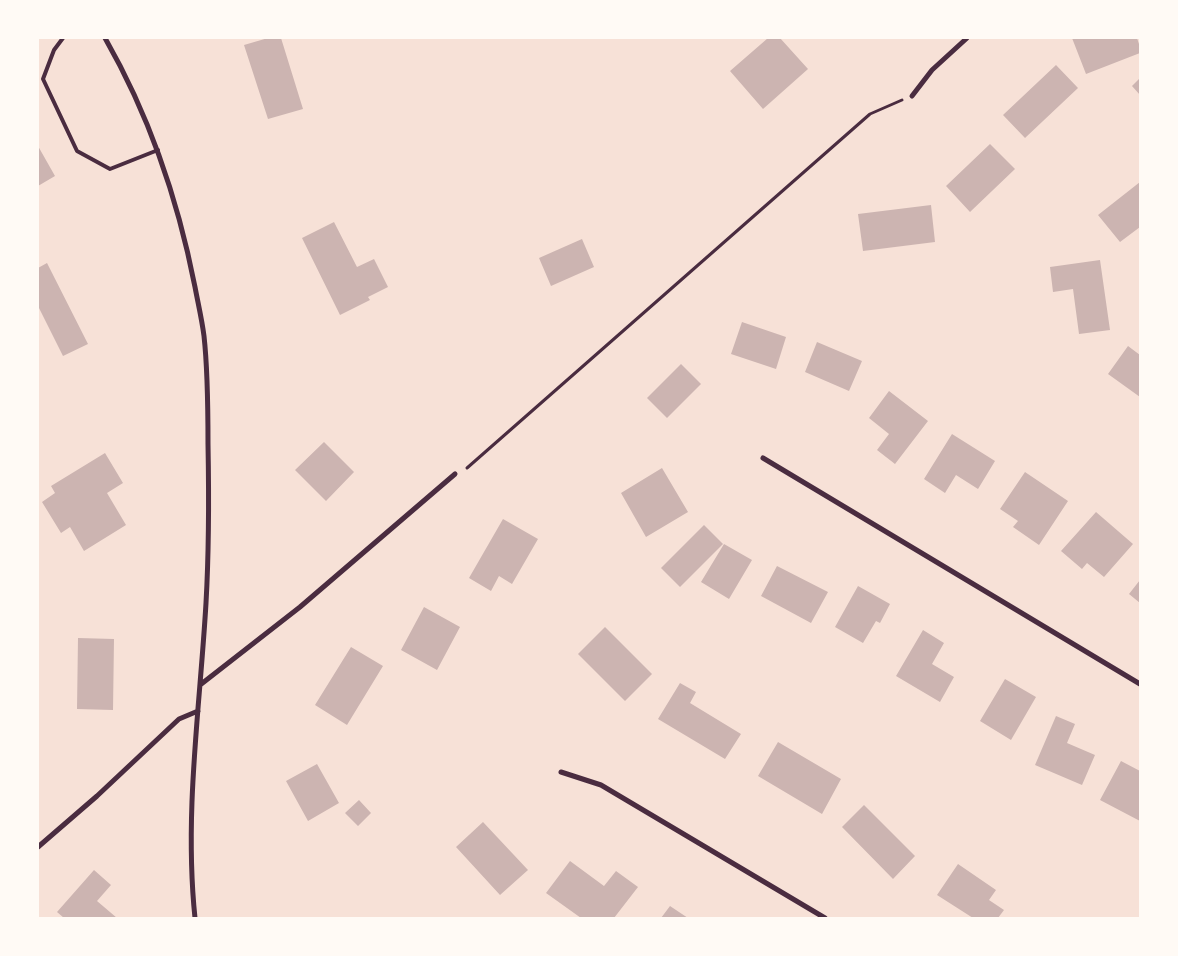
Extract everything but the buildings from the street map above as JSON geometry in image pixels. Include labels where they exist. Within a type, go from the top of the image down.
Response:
[{"type":"street","points":[[105,38],[158,150],[174,196],[187,246],[204,333],[208,376],[209,478],[207,591],[192,793],[191,852],[195,918]]},
{"type":"street","points":[[912,96],[932,70],[967,38]]},
{"type":"street","points":[[763,458],[1140,684]]},
{"type":"street","points":[[200,685],[300,607],[455,474]]},
{"type":"street","points":[[38,847],[97,796],[179,719],[198,711]]},
{"type":"street","points":[[561,772],[601,785],[825,918]]},
{"type":"lane","points":[[63,38],[54,50],[43,80],[77,151],[110,170],[158,150]]},
{"type":"path","points":[[455,474],[467,468],[870,114],[912,96]]}]
